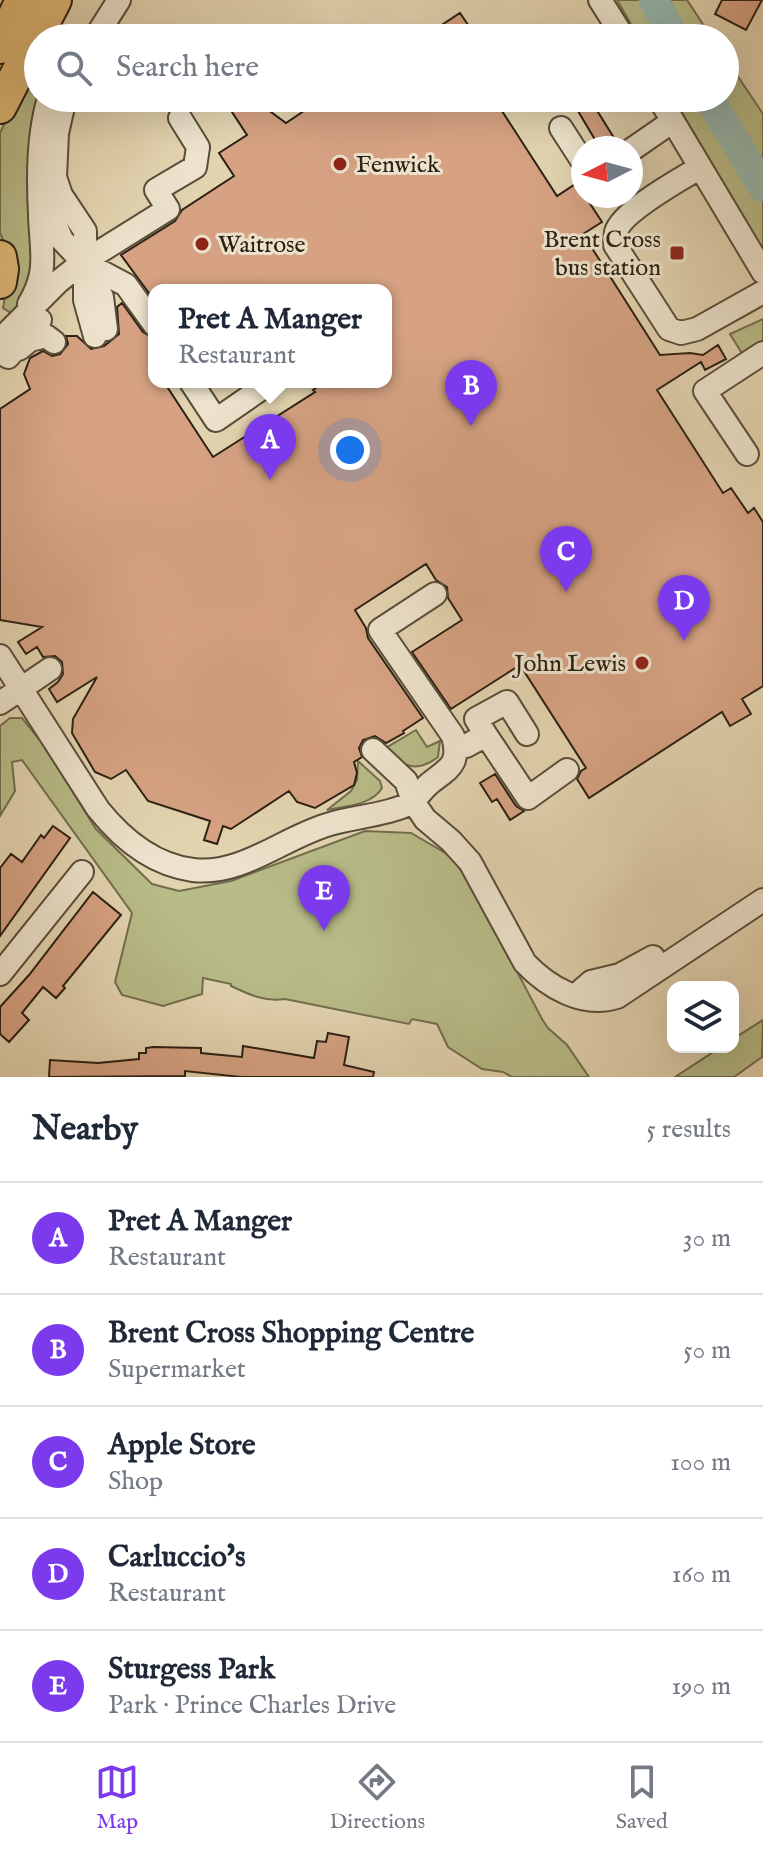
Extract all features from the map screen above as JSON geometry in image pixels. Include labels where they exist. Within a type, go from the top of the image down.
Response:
[{"type":"highway","points":[[43,24],[55,0]]},
{"type":"highway","points":[[0,47],[21,6]]},
{"type":"highway","points":[[0,107],[24,60]]},
{"type":"highway","points":[[0,257],[0,282]]},
{"type":"street","points":[[86,24],[101,0]]},
{"type":"street","points":[[104,24],[119,0]]},
{"type":"street","points":[[600,0],[615,24]]},
{"type":"street","points":[[3,354],[36,293],[44,265],[39,187],[46,112]]},
{"type":"street","points":[[62,112],[57,133],[55,177],[61,195],[85,231],[85,300],[101,333]]},
{"type":"street","points":[[668,112],[763,272]]},
{"type":"street","points":[[20,319],[83,262],[168,209],[156,190],[195,167],[198,147],[180,118]]},
{"type":"street","points":[[643,142],[673,121]]},
{"type":"street","points":[[561,128],[571,143]]},
{"type":"street","points":[[699,168],[655,194],[621,222],[615,245],[669,329],[681,333],[697,329],[763,292]]},
{"type":"street","points":[[39,187],[62,240],[83,262],[126,285],[148,316]]},
{"type":"street","points":[[3,354],[66,294],[83,262]]},
{"type":"street","points":[[3,354],[30,340],[46,336],[54,342]]},
{"type":"street","points":[[747,454],[705,391],[763,353]]},
{"type":"street","points":[[195,388],[216,420],[262,388]]},
{"type":"street","points":[[0,656],[109,824],[137,847],[181,868],[205,871],[230,867],[325,825],[413,801],[427,785],[445,773],[456,757],[453,736],[380,630],[435,594]]},
{"type":"street","points":[[0,703],[50,669]]},
{"type":"street","points":[[527,734],[507,702],[476,719],[528,798],[567,770]]},
{"type":"street","points":[[456,747],[466,746],[486,735]]},
{"type":"street","points":[[368,753],[406,781],[413,801],[425,819],[470,862],[525,963],[548,983],[576,995],[596,1001],[617,997],[763,900]]},
{"type":"street","points":[[0,974],[82,872]]},
{"type":"street","points":[[576,995],[591,982],[632,971],[763,883]]},
{"type":"green space","points":[[617,0],[646,0],[659,24],[631,24]]},
{"type":"green space","points":[[661,0],[687,0],[703,24],[675,24]]},
{"type":"green space","points":[[739,78],[763,114],[763,170],[728,112],[739,112]]},
{"type":"green space","points":[[24,82],[24,112],[38,112],[37,249],[31,287],[11,313],[3,308],[8,270],[0,233],[0,133]]},
{"type":"green space","points":[[681,112],[708,112],[763,202],[763,249]]},
{"type":"green space","points":[[763,319],[763,342],[743,355],[730,334]]},
{"type":"green space","points":[[10,718],[22,718],[43,744],[96,829],[152,884],[179,891],[231,881],[365,831],[411,833],[459,861],[542,1019],[567,1045],[589,1077],[512,1077],[503,1072],[482,1069],[448,1047],[437,1024],[412,1019],[409,1024],[285,999],[264,999],[231,984],[203,978],[202,994],[163,1006],[122,995],[115,982],[132,913],[22,760],[12,762],[15,791],[0,816],[0,726]]},
{"type":"green space","points":[[416,730],[427,747],[440,741],[438,757],[423,765],[410,766],[384,749]]},
{"type":"green space","points":[[358,761],[380,781],[382,788],[365,801],[327,810],[351,791],[357,780]]},
{"type":"green space","points":[[763,1020],[762,1057],[734,1077],[675,1077],[712,1053],[739,1053],[739,1035]]},
{"type":"building","points":[[722,0],[762,0],[746,30],[715,14]]},
{"type":"building","points":[[460,13],[467,24],[443,24]]},
{"type":"building","points":[[232,112],[271,112],[286,123],[302,112],[503,112],[557,196],[571,187],[571,208],[593,208],[602,222],[583,234],[660,355],[703,355],[718,345],[726,359],[705,370],[701,362],[657,390],[723,493],[731,488],[748,513],[754,508],[763,522],[763,686],[742,699],[751,714],[730,726],[722,712],[589,798],[577,779],[586,768],[520,665],[451,709],[412,652],[462,620],[448,598],[447,587],[436,580],[426,564],[355,610],[368,638],[423,718],[386,743],[375,736],[363,740],[359,748],[362,757],[354,762],[357,773],[354,785],[315,808],[297,802],[289,791],[231,829],[223,826],[217,844],[204,840],[210,821],[148,801],[126,770],[111,779],[95,772],[72,733],[73,719],[97,677],[57,702],[49,689],[63,674],[62,662],[55,656],[43,657],[37,647],[26,654],[18,642],[42,627],[0,620],[0,409],[30,389],[24,374],[30,358],[43,351],[52,356],[60,354],[68,344],[66,336],[77,336],[91,349],[104,346],[119,334],[117,307],[122,303],[148,335],[148,388],[168,388],[213,457],[315,392],[313,390],[316,388],[392,388],[392,284],[148,284],[148,292],[121,255],[175,221],[182,210],[234,176],[219,153],[247,135]]},
{"type":"building","points":[[579,112],[598,112],[613,136],[593,136]]},
{"type":"building","points":[[495,774],[516,806],[524,811],[510,820],[497,799],[492,802],[480,783]]},
{"type":"building","points":[[53,826],[70,838],[0,936],[0,868],[11,854],[22,862],[41,835],[44,838]]},
{"type":"building","points":[[93,892],[121,915],[56,998],[43,987],[22,1013],[29,1020],[9,1042],[0,1034],[0,1007],[29,975]]},
{"type":"building","points":[[328,1033],[349,1037],[344,1065],[374,1072],[373,1077],[241,1077],[185,1071],[185,1076],[49,1077],[50,1060],[98,1063],[139,1059],[139,1053],[146,1053],[146,1048],[153,1047],[201,1048],[201,1053],[242,1057],[243,1046],[314,1058],[317,1041],[326,1042]]},
{"type":"waterway","points":[[654,0],[667,24]]},
{"type":"waterway","points":[[717,112],[763,187]]},
{"type":"place","name":"Fenwick","points":[[340,164]]},
{"type":"place","name":"Waitrose","points":[[202,244]]},
{"type":"place","name":"Brent Cross bus station","points":[[677,253]]},
{"type":"place","name":"Brent Cross Shopping Centre","points":[[471,426]]},
{"type":"place","name":"Pret A Manger","points":[[270,480]]},
{"type":"place","name":"Apple Store","points":[[566,592]]},
{"type":"place","name":"Carluccio's","points":[[684,641]]},
{"type":"place","name":"John Lewis","points":[[642,663]]},
{"type":"place","name":"Sturgess Park","points":[[324,931]]}]
